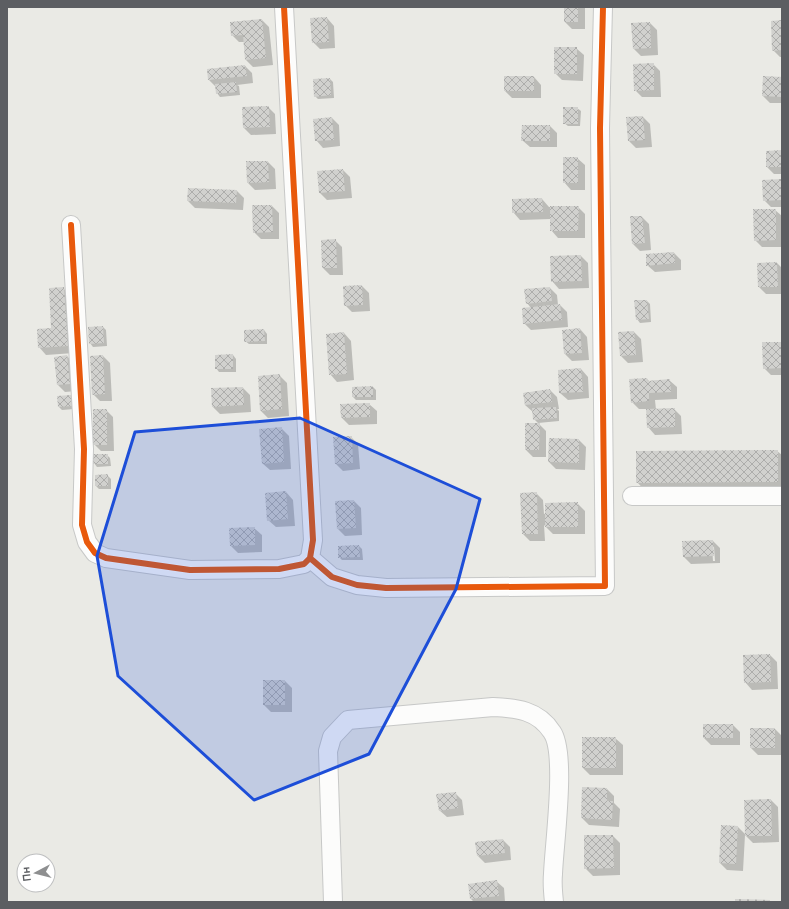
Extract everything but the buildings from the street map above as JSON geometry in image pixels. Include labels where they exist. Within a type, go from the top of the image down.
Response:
[{"type":"street","points":[[71,225],[84,450],[82,525],[87,542],[96,553],[106,558],[190,570],[279,569],[304,564],[310,558],[313,540],[284,7]]},
{"type":"street","points":[[310,558],[332,576],[357,585],[386,588],[605,586],[600,136],[603,7]]},
{"type":"street","points":[[632,496],[782,496]]},
{"type":"street","points":[[333,902],[328,752],[332,737],[348,720],[493,707],[511,708],[530,712],[540,719],[553,732],[558,750],[559,775],[553,876],[554,902]]},
{"type":"highlighted area","points":[[300,418],[480,499],[456,589],[369,754],[254,800],[118,676],[97,556],[135,432]]},
{"type":"cycle path","points":[[71,225],[84,449],[82,525],[87,542],[95,553],[106,558],[190,570],[279,569],[304,564],[310,558],[313,540],[284,7]]},
{"type":"cycle path","points":[[310,558],[332,577],[357,585],[386,588],[605,586],[600,128],[603,7]]}]
